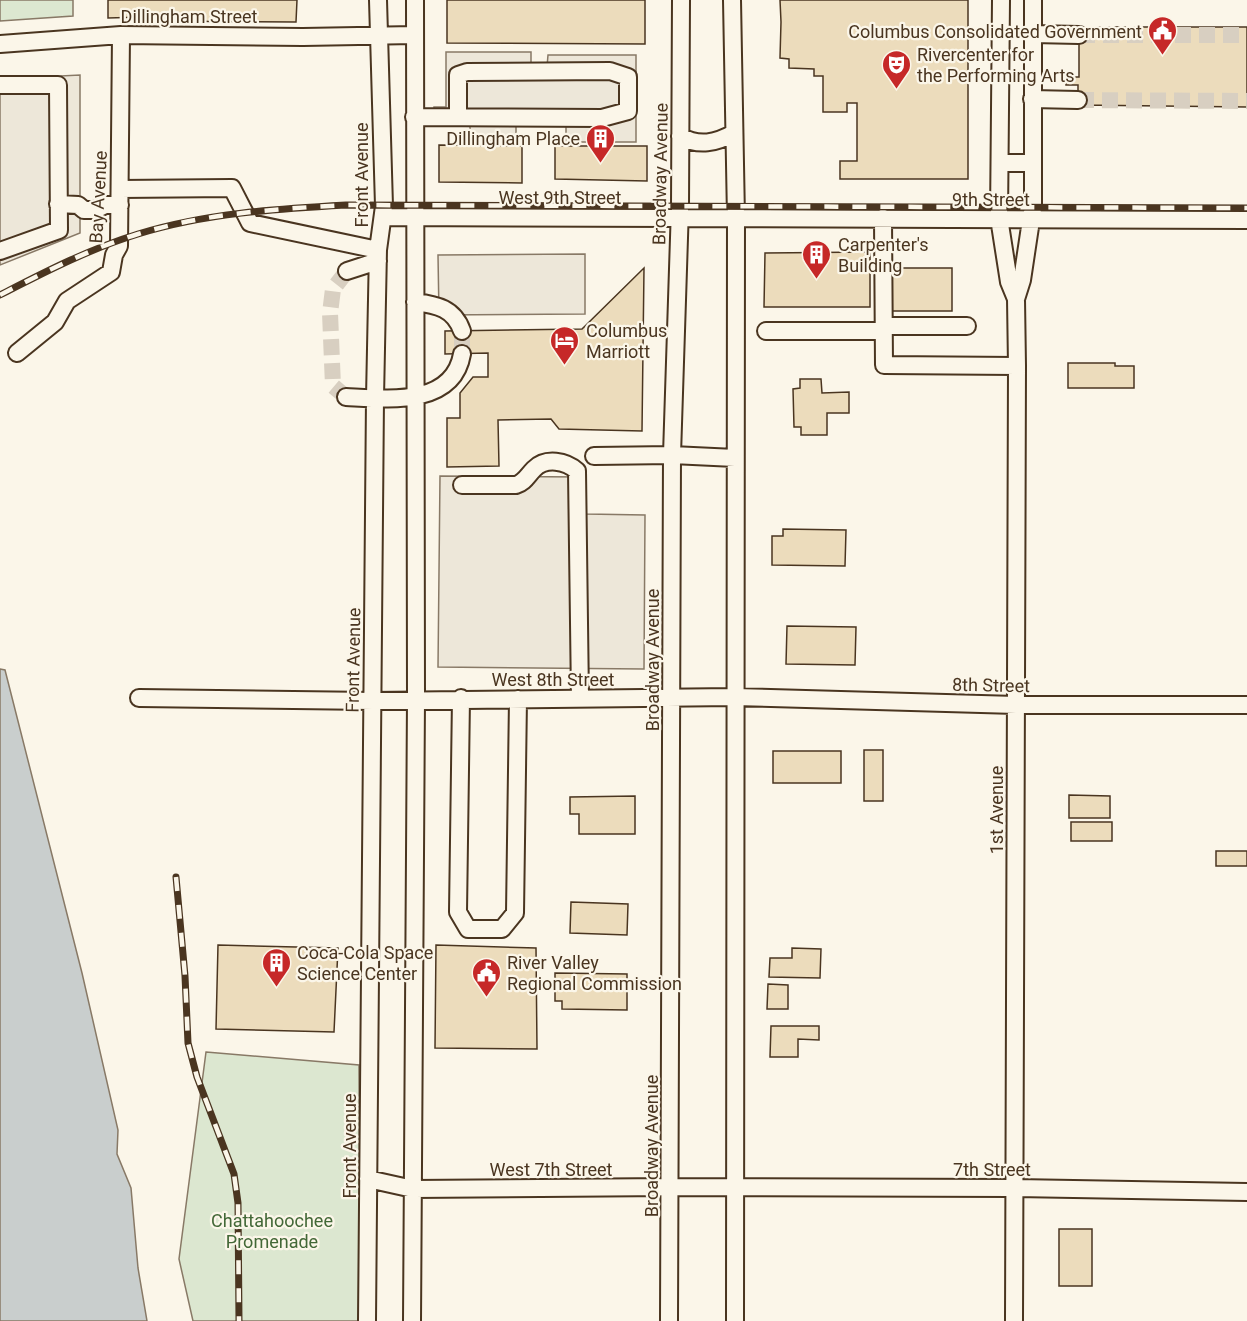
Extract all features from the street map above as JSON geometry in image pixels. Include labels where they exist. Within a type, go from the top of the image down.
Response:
[{"type":"street","name":"Front Avenue","points":[[367,1321],[375,398],[378,255],[384,217],[378,0]]},
{"type":"street","points":[[412,1321],[416,699],[415,0]]},
{"type":"street","name":"Broadway Avenue","points":[[669,1321],[672,455],[680,217],[681,0]]},
{"type":"street","points":[[732,0],[736,218],[735,1321]]},
{"type":"street","name":"1st Avenue","points":[[1001,0],[999,218],[1009,282],[1016,299]]},
{"type":"street","name":"1st Avenue","points":[[1014,1321],[1016,299],[1022,280],[1032,219],[1033,0]]},
{"type":"street","name":"Dillingham Street","points":[[0,44],[121,34],[378,36],[414,34]]},
{"type":"street","name":"Bay Avenue","points":[[17,353],[55,322],[68,301],[111,272],[118,246],[115,200],[121,34]]},
{"type":"street","points":[[1033,34],[1079,34]]},
{"type":"street","points":[[414,117],[602,118],[628,111],[628,77],[610,71],[468,72],[458,75],[458,117]]},
{"type":"street","points":[[0,85],[58,85],[59,230],[0,251]]},
{"type":"street","points":[[1032,99],[1078,100]]},
{"type":"street","points":[[680,136],[687,140],[706,143],[716,142],[734,133]]},
{"type":"street","points":[[1000,163],[1032,163]]},
{"type":"street","points":[[58,204],[78,205],[84,198],[115,200],[232,188],[250,223],[378,255]]},
{"type":"street","name":"West 9th Street","points":[[384,217],[736,218]]},
{"type":"street","name":"9th Street","points":[[736,218],[1247,220]]},
{"type":"street","points":[[883,218],[884,365],[1017,366]]},
{"type":"street","points":[[347,271],[378,255]]},
{"type":"street","points":[[415,302],[439,305],[450,311],[459,322],[462,331]]},
{"type":"street","points":[[766,332],[967,326]]},
{"type":"street","points":[[346,397],[414,397],[441,387],[452,377],[462,354]]},
{"type":"street","points":[[594,456],[672,455],[735,458]]},
{"type":"street","points":[[462,485],[516,485],[523,483],[533,470],[543,463],[564,463],[577,471],[580,698]]},
{"type":"street","name":"8th Street","points":[[734,697],[1016,705],[1247,705]]},
{"type":"street","name":"West 8th Street","points":[[139,698],[372,700],[734,697]]},
{"type":"street","points":[[461,698],[458,912],[468,929],[502,929],[515,913],[518,699]]},
{"type":"street","name":"West 7th Street","points":[[368,1179],[413,1189],[736,1188]]},
{"type":"street","name":"7th Street","points":[[736,1188],[1013,1188],[1247,1192]]},
{"type":"green space","points":[[0,0],[73,0],[73,16],[0,21]]},
{"type":"green space","name":"Chattahoochee Promenade","points":[[206,1052],[359,1065],[360,1321],[193,1321],[179,1259]]},
{"type":"shaded area","points":[[446,52],[531,52],[531,67],[547,67],[548,55],[636,55],[636,142],[566,142],[566,125],[516,125],[516,141],[470,141],[470,126],[434,126],[434,107],[446,107]]},
{"type":"shaded area","points":[[80,75],[80,233],[0,265],[0,79]]},
{"type":"shaded area","points":[[585,254],[585,314],[439,315],[438,255]]},
{"type":"shaded area","points":[[440,476],[586,477],[586,514],[645,515],[644,669],[438,667]]},
{"type":"shaded area","points":[[0,669],[5,670],[82,973],[118,1130],[117,1154],[131,1188],[138,1268],[147,1321],[0,1321]]},
{"type":"building","points":[[108,0],[297,0],[296,22],[142,21],[142,17],[108,18]]},
{"type":"building","points":[[447,0],[645,0],[645,44],[447,43]]},
{"type":"building","name":"Rivercenter for the Performing Arts","points":[[780,0],[968,0],[968,179],[840,179],[840,161],[857,161],[857,103],[847,103],[847,112],[823,112],[823,76],[814,76],[814,69],[789,68],[789,59],[780,58]]},
{"type":"building","name":"Columbus Consolidated Government","points":[[1079,27],[1247,27],[1247,107],[1078,105],[1078,85],[1066,85],[1066,77],[1079,77]]},
{"type":"building","points":[[439,145],[522,146],[522,183],[439,182]]},
{"type":"building","name":"Dillingham Place","points":[[555,146],[647,146],[647,181],[555,179]]},
{"type":"building","name":"Carpenter's Building","points":[[870,252],[870,307],[764,307],[765,253]]},
{"type":"building","name":"Columbus Marriott","points":[[644,268],[642,431],[559,429],[551,419],[498,420],[499,466],[447,467],[447,418],[460,418],[460,393],[473,377],[488,377],[488,353],[445,354],[445,331],[582,329]]},
{"type":"building","points":[[891,268],[952,268],[952,311],[891,311]]},
{"type":"building","points":[[1068,363],[1115,363],[1115,366],[1134,366],[1134,388],[1068,388]]},
{"type":"building","points":[[800,379],[821,379],[822,393],[849,392],[849,413],[827,413],[827,435],[801,435],[801,427],[794,427],[793,389],[800,388]]},
{"type":"building","points":[[783,529],[846,530],[845,566],[772,565],[772,536],[783,536]]},
{"type":"building","points":[[787,626],[856,627],[855,665],[786,664]]},
{"type":"building","points":[[864,750],[883,750],[883,801],[864,801]]},
{"type":"building","points":[[773,751],[841,751],[841,783],[773,783]]},
{"type":"building","points":[[1069,795],[1110,796],[1110,818],[1069,818]]},
{"type":"building","points":[[635,796],[635,834],[579,834],[579,814],[570,814],[570,797]]},
{"type":"building","points":[[1071,822],[1112,822],[1112,841],[1071,841]]},
{"type":"building","points":[[1216,851],[1247,851],[1247,866],[1216,866]]},
{"type":"building","points":[[571,902],[628,904],[627,935],[570,933]]},
{"type":"building","name":"Coca-Cola Space Science Center","points":[[218,945],[338,948],[334,1032],[216,1029]]},
{"type":"building","name":"River Valley Regional Commission","points":[[436,945],[536,948],[537,1049],[435,1048]]},
{"type":"building","points":[[792,948],[821,949],[820,978],[769,977],[770,958],[792,958]]},
{"type":"building","points":[[555,973],[627,974],[627,1010],[562,1009],[562,1001],[555,1001]]},
{"type":"building","points":[[768,984],[788,985],[788,1009],[767,1009]]},
{"type":"building","points":[[771,1026],[819,1026],[819,1040],[798,1039],[798,1057],[770,1057]]},
{"type":"building","points":[[1059,1229],[1092,1229],[1092,1286],[1059,1286]]},
{"type":"tunnel","points":[[1079,35],[1247,35]]},
{"type":"tunnel","points":[[1078,100],[1247,101]]},
{"type":"tunnel","points":[[346,397],[333,386],[330,313],[333,289],[347,271]]},
{"type":"tunnel","points":[[462,331],[462,354]]},
{"type":"railway","points":[[0,295],[85,254],[138,234],[189,221],[294,208],[346,205],[1247,208]]},
{"type":"railway","points":[[176,877],[185,976],[188,1043],[197,1077],[234,1174],[238,1203],[239,1321]]},
{"type":"place","name":"Columbus Consolidated Government","points":[[1163,56]]},
{"type":"place","name":"Rivercenter for the Performing Arts","points":[[896,90]]},
{"type":"place","name":"Dillingham Place","points":[[601,164]]},
{"type":"place","name":"Carpenter's Building","points":[[817,280]]},
{"type":"place","name":"Columbus Marriott","points":[[565,366]]},
{"type":"place","name":"Coca-Cola Space Science Center","points":[[276,988]]},
{"type":"place","name":"River Valley Regional Commission","points":[[486,998]]}]
